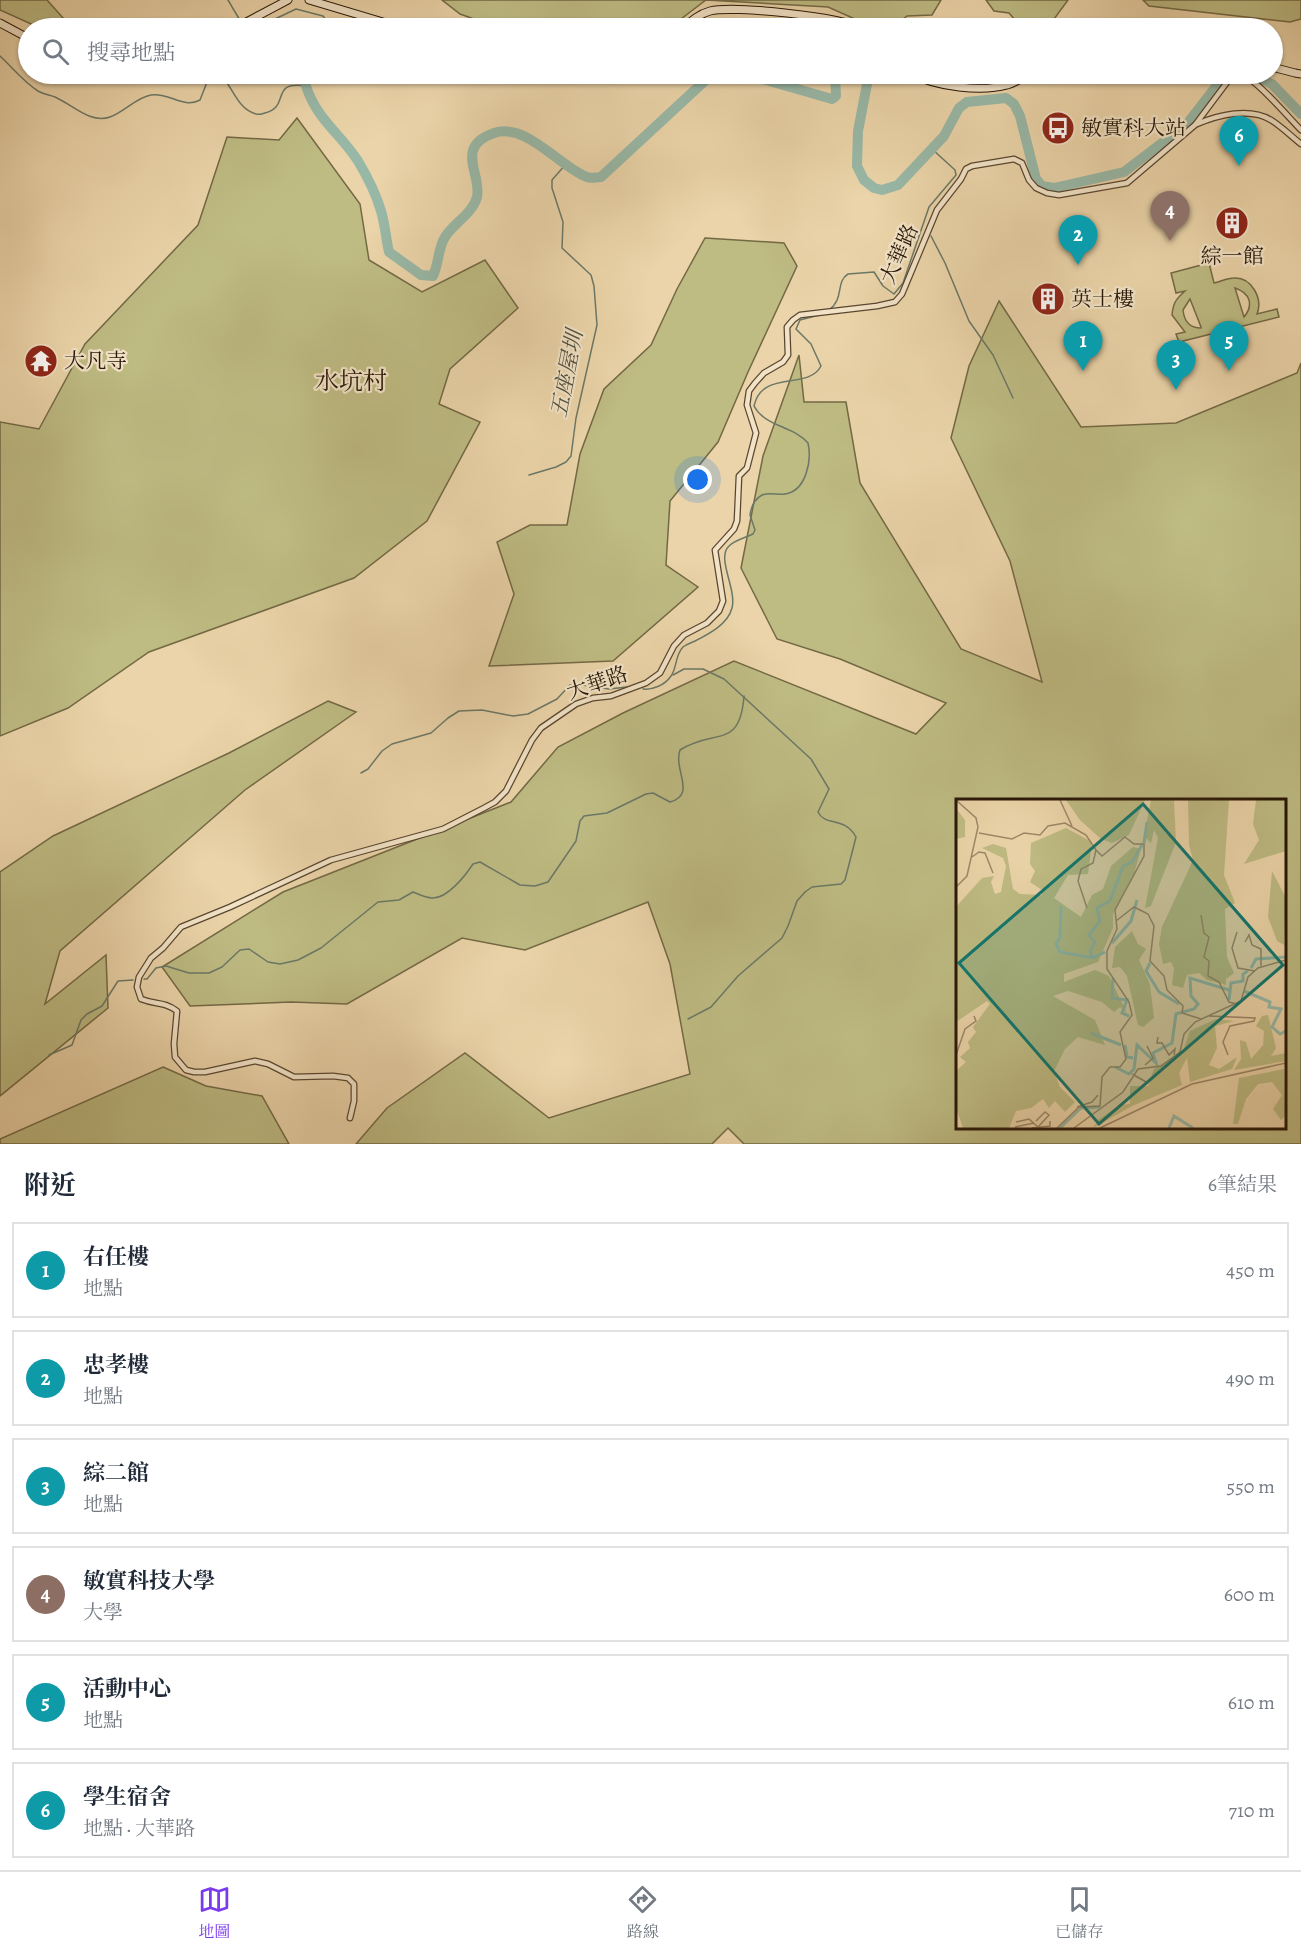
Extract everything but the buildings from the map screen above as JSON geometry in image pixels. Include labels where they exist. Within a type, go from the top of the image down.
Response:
[{"type":"street","points":[[255,18],[288,0]]},
{"type":"street","points":[[309,0],[369,18]]},
{"type":"street","points":[[696,18],[708,11],[723,9],[820,18]]},
{"type":"street","points":[[0,23],[18,33]]},
{"type":"street","points":[[1283,70],[1301,74]]},
{"type":"street","points":[[941,84],[984,87],[1008,84]]},
{"type":"street","name":"大華路","points":[[350,1118],[354,1101],[354,1084],[348,1078],[294,1077],[268,1064],[255,1061],[205,1072],[186,1070],[175,1057],[177,1011],[166,1003],[150,1003],[141,999],[137,987],[139,976],[151,958],[181,927],[331,860],[443,829],[495,802],[506,791],[532,740],[541,728],[576,704],[621,693],[646,683],[660,673],[674,646],[684,635],[707,623],[719,612],[723,601],[715,550],[734,529],[737,521],[739,476],[747,468],[756,433],[747,405],[749,391],[754,383],[783,362],[788,355],[787,327],[793,320],[800,315],[895,302],[902,294],[937,210],[966,169],[1014,159],[1022,163],[1029,180],[1036,188],[1059,195],[1127,183],[1195,125],[1226,84]]},
{"type":"street","name":"大華路","points":[[1256,84],[1301,130]]},
{"type":"street","name":"大華路","points":[[1195,125],[1216,116],[1255,115],[1270,119],[1301,144]]},
{"type":"shaded area","points":[[0,0],[47,0],[63,18],[18,18],[0,10]]},
{"type":"shaded area","points":[[442,0],[706,0],[682,18],[471,18],[460,14]]},
{"type":"shaded area","points":[[706,0],[941,0],[932,15],[904,18],[853,18],[828,7]]},
{"type":"shaded area","points":[[986,0],[1068,0],[1055,18],[1013,18],[1009,13],[994,11]]},
{"type":"shaded area","points":[[1143,0],[1301,0],[1301,19],[1290,22],[1283,21],[1283,18],[1255,18],[1149,6]]},
{"type":"shaded area","points":[[297,118],[360,204],[369,260],[422,292],[485,260],[518,308],[450,369],[439,404],[480,422],[427,521],[354,578],[149,652],[68,708],[0,736],[0,422],[39,429],[85,344],[198,225],[227,137],[279,140]]},
{"type":"shaded area","points":[[705,238],[784,243],[797,266],[718,442],[670,501],[666,565],[698,587],[613,661],[489,666],[514,594],[497,542],[530,525],[567,525],[580,454],[604,389],[651,345],[677,289]]},
{"type":"shaded area","points":[[1209,263],[1214,283],[1234,278],[1246,281],[1257,296],[1257,314],[1277,309],[1279,317],[1179,342],[1176,334],[1185,332],[1172,315],[1172,311],[1179,296],[1185,291],[1176,293],[1171,273]],"holes":[[[1235,288],[1244,293],[1249,300],[1249,308],[1244,317]],[[1190,299],[1201,327],[1201,328],[1190,325],[1185,317],[1183,310]]]},
{"type":"shaded area","points":[[999,301],[1081,427],[1176,423],[1297,373],[1301,363],[1301,1144],[744,1144],[728,1128],[712,1144],[356,1144],[387,1108],[465,1053],[549,1118],[690,1074],[670,964],[648,902],[525,950],[462,938],[347,1004],[291,1002],[190,1006],[162,967],[283,892],[511,802],[558,747],[623,713],[734,661],[916,734],[946,703],[840,659],[777,639],[741,568],[763,456],[799,355],[804,402],[846,402],[860,483],[961,649],[1042,682],[1010,561],[951,438],[969,366]]},
{"type":"shaded area","points":[[328,701],[356,712],[245,790],[60,951],[45,1004],[106,955],[108,1008],[0,1096],[0,872],[53,836],[229,753]]},
{"type":"shaded area","points":[[163,1067],[206,1086],[262,1096],[289,1144],[0,1144],[0,1139]]},
{"type":"waterway","points":[[228,0],[239,18]]},
{"type":"waterway","points":[[277,18],[296,9],[324,18]]},
{"type":"waterway","points":[[0,56],[18,74]]},
{"type":"waterway","points":[[29,84],[38,91],[55,97],[95,118],[110,117],[151,95],[188,103],[194,102],[200,100],[206,84]]},
{"type":"waterway","points":[[228,84],[243,106],[256,114],[273,110],[288,87],[308,84]]},
{"type":"waterway","name":"五座屋圳","points":[[306,86],[316,108],[351,151],[368,179],[384,221],[389,252],[421,275],[433,276],[445,237],[475,203],[478,188],[472,153],[482,139],[494,133],[506,131],[519,134],[531,139],[576,172],[589,178],[601,177],[701,84]]},
{"type":"waterway","name":"五座屋圳","points":[[780,84],[832,99],[836,96],[835,84]]},
{"type":"waterway","name":"五座屋圳","points":[[867,84],[858,131],[857,166],[864,180],[874,188],[882,190],[898,185],[944,136],[959,108],[967,102],[1006,98],[1014,104],[1020,116],[1036,179],[1042,186],[1054,188],[1124,172],[1187,124],[1218,84]]},
{"type":"waterway","name":"五座屋圳","points":[[1272,84],[1301,114]]},
{"type":"waterway","points":[[829,310],[837,300],[842,281],[848,274],[874,272],[883,286],[894,294],[903,283],[929,207],[956,175],[955,170],[932,149]]},
{"type":"waterway","name":"五座屋圳","points":[[529,475],[556,467],[566,462],[571,456],[576,418],[597,325],[591,275],[562,248],[563,222],[552,188],[552,180],[566,164]]},
{"type":"waterway","points":[[931,236],[969,321],[993,355],[1013,398]]},
{"type":"waterway","points":[[643,689],[655,688],[666,682],[673,673],[683,647],[717,628],[730,614],[733,600],[726,566],[726,551],[734,542],[753,534],[755,530],[750,515],[755,501],[765,494],[792,492],[803,481],[808,466],[808,443],[802,437],[765,418],[754,406],[759,395],[766,388],[806,378],[821,366],[811,344],[796,329],[800,320],[823,314]]},
{"type":"waterway","points":[[673,675],[684,669],[703,669],[724,679],[811,759],[829,789],[818,812],[821,817],[846,826],[856,837],[845,880],[841,884],[812,887],[805,892],[797,901],[782,938],[738,976],[711,1007],[688,1019]]},
{"type":"waterway","points":[[361,773],[368,769],[382,751],[392,744],[431,733],[459,711],[482,710],[513,716],[528,714],[557,699],[570,685],[609,689],[627,687]]},
{"type":"waterway","points":[[144,979],[147,979],[156,968],[166,966],[189,973],[209,973],[222,967],[240,950],[249,949],[268,962],[280,964],[298,960],[321,948],[378,902],[399,900],[413,892],[432,898],[444,895],[455,886],[473,864],[480,862],[520,885],[535,886],[548,882],[576,841],[580,821],[584,816],[607,813],[646,794],[653,793],[670,802],[678,799],[683,788],[679,766],[680,750],[731,731],[742,713],[744,696]]},
{"type":"waterway","points":[[49,1055],[72,1045],[81,1020],[102,1006],[118,981],[133,980]]},
{"type":"place","name":"敏實科大站","points":[[1058,128]]},
{"type":"place","name":"學生宿舍","points":[[1239,166]]},
{"type":"place","name":"綜一館","points":[[1232,223]]},
{"type":"place","name":"敏實科技大學","points":[[1170,241]]},
{"type":"place","name":"忠孝樓","points":[[1078,265]]},
{"type":"place","name":"英士樓","points":[[1048,299]]},
{"type":"place","name":"大凡寺","points":[[41,361]]},
{"type":"place","name":"右任樓","points":[[1083,371]]},
{"type":"place","name":"活動中心","points":[[1229,371]]},
{"type":"place","name":"綜二館","points":[[1176,390]]},
{"type":"district","name":"水坑村","points":[[351,381]]}]
